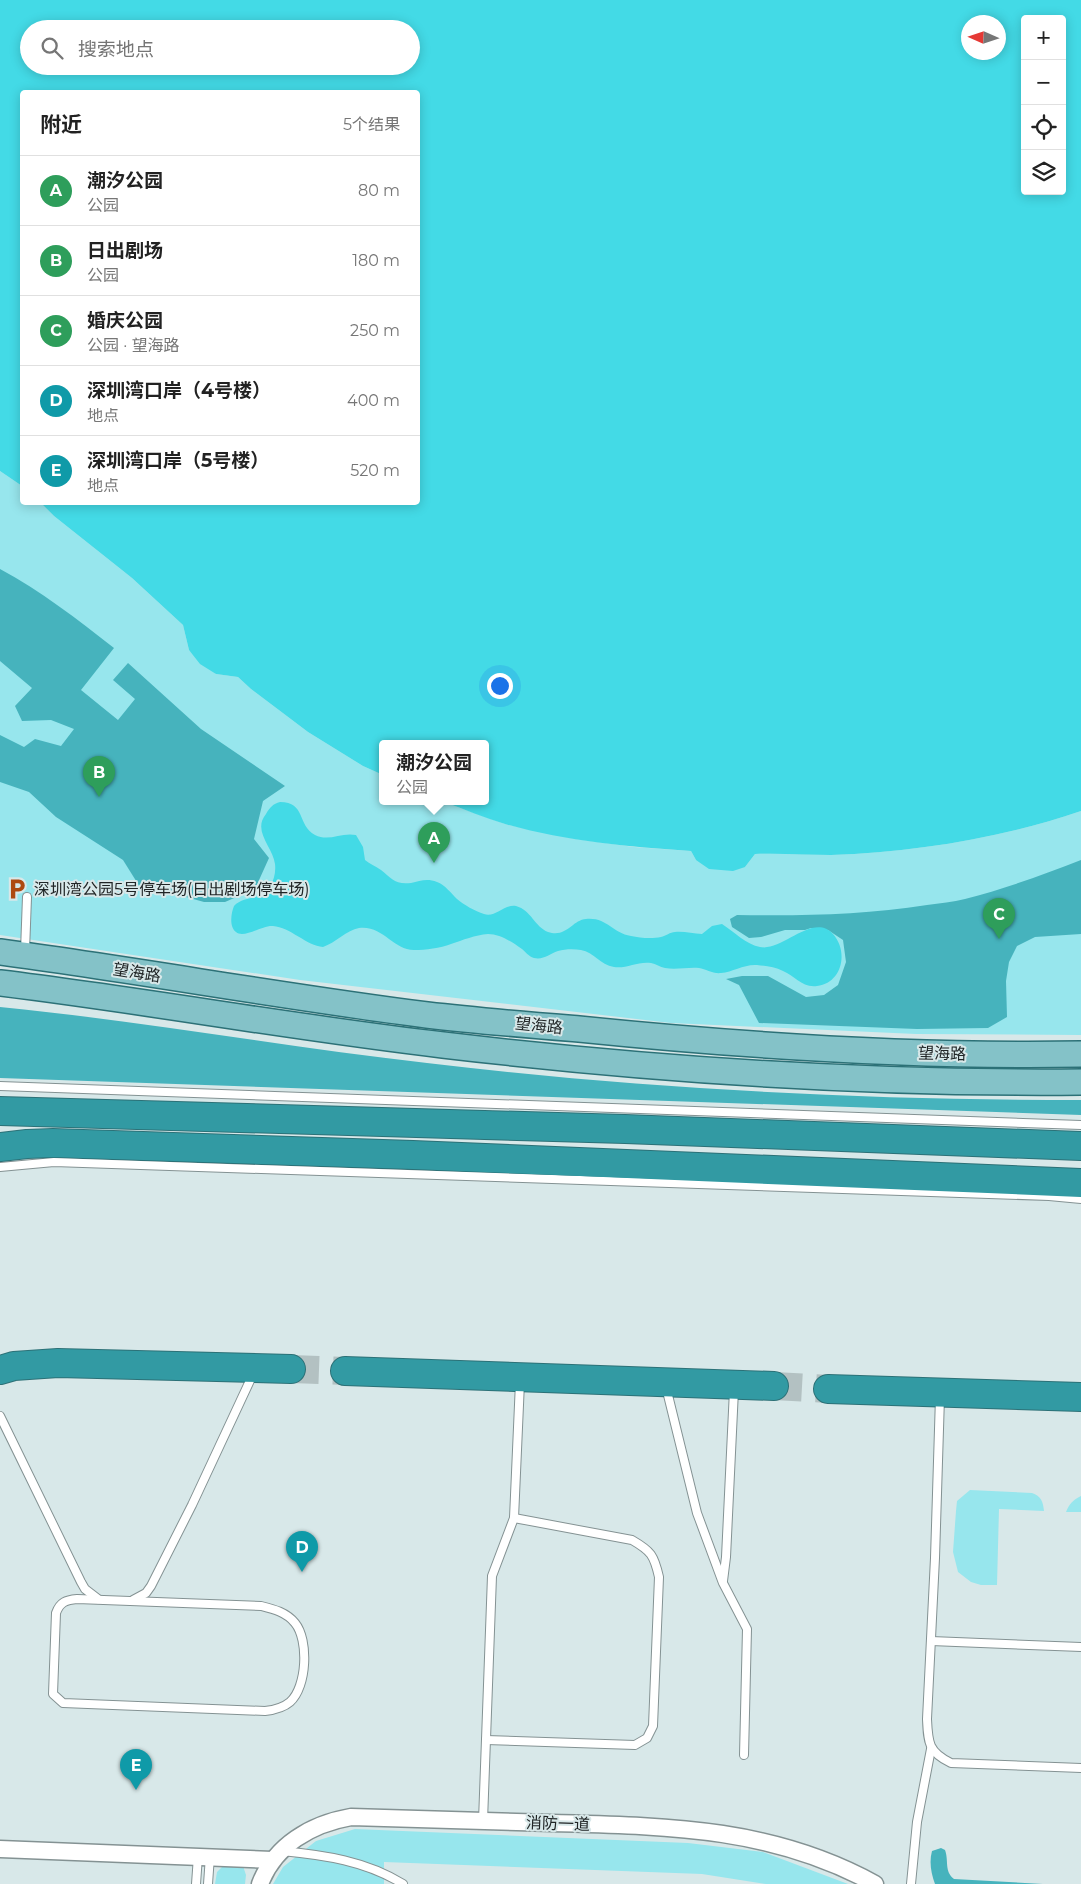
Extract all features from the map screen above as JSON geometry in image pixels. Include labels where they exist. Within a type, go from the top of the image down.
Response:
[{"type":"highway","points":[[0,1111],[634,1129],[1081,1146]]},
{"type":"highway","points":[[0,1147],[53,1143],[413,1154],[1081,1183]]},
{"type":"highway","points":[[0,1370],[14,1366],[58,1362],[292,1369]]},
{"type":"highway","points":[[345,1371],[774,1386]]},
{"type":"highway","points":[[828,1389],[1081,1397]]},
{"type":"main road","name":"望海路","points":[[0,952],[430,1015],[663,1038],[907,1052],[1010,1055],[1081,1054]]},
{"type":"main road","name":"望海路","points":[[0,983],[106,996],[338,1032],[580,1060],[888,1081],[1081,1082]]},
{"type":"street","name":"消防一道","points":[[260,1884],[276,1855],[311,1829],[330,1821],[351,1817],[629,1825],[708,1831],[757,1839],[807,1854],[854,1872],[875,1884]]},
{"type":"street","points":[[0,1849],[204,1856],[276,1855]]},
{"type":"lane","points":[[24,956],[27,897]]},
{"type":"lane","points":[[0,1086],[1081,1125]]},
{"type":"lane","points":[[0,1167],[64,1163],[1029,1195],[1081,1199]]},
{"type":"lane","points":[[129,1601],[140,1598],[151,1586],[256,1368]]},
{"type":"lane","points":[[484,1821],[492,1576],[514,1518],[521,1378]]},
{"type":"lane","points":[[665,1382],[697,1513],[723,1583],[747,1629],[744,1755]]},
{"type":"lane","points":[[723,1583],[727,1540],[734,1385]]},
{"type":"lane","points":[[912,1884],[917,1822],[931,1749],[927,1719],[940,1392]]},
{"type":"lane","points":[[0,1416],[81,1582],[85,1589],[100,1600]]},
{"type":"lane","points":[[486,1740],[635,1744],[647,1738],[653,1726],[659,1577],[655,1560],[649,1550],[632,1540],[514,1518]]},
{"type":"lane","points":[[70,1600],[129,1601],[261,1606],[279,1611],[294,1622],[299,1630],[302,1641],[304,1663],[299,1690],[289,1703],[283,1707],[265,1710],[63,1703],[52,1694],[56,1613],[59,1606],[70,1600]]},
{"type":"lane","points":[[931,1641],[1081,1647]]},
{"type":"lane","points":[[931,1749],[940,1758],[951,1763],[1081,1768]]},
{"type":"lane","points":[[276,1855],[317,1854],[349,1861],[403,1884]]},
{"type":"lane","points":[[196,1884],[204,1856]]},
{"type":"lane","points":[[204,1856],[208,1884]]},
{"type":"shaded area","points":[[0,0],[1081,0],[1081,811],[1020,829],[926,847],[831,855],[755,854],[745,867],[733,871],[709,869],[696,860],[691,851],[597,842],[551,835],[505,824],[452,805],[489,805],[489,740],[379,740],[379,773],[363,766],[308,732],[238,677],[216,674],[200,664],[189,650],[183,625],[132,578],[54,516],[43,505],[420,505],[420,90],[20,90],[20,485],[0,471]]},
{"type":"shaded area","points":[[0,471],[20,485],[20,505],[43,505],[54,516],[132,578],[183,625],[189,650],[216,674],[238,677],[308,732],[363,766],[379,773],[379,805],[452,805],[505,824],[576,839],[634,847],[691,851],[696,860],[745,867],[755,854],[831,855],[926,847],[1020,829],[1081,811],[1081,1035],[916,1034],[671,1023],[300,980],[0,935]]},
{"type":"shaded area","points":[[0,569],[44,596],[114,648],[81,690],[118,720],[135,699],[113,680],[128,663],[201,729],[285,786],[263,801],[254,839],[269,858],[255,889],[225,902],[204,902],[179,895],[143,892],[123,860],[56,817],[29,792],[0,782],[0,735],[24,747],[35,739],[61,746],[74,729],[51,720],[22,721],[15,706],[32,688],[0,661]]},
{"type":"shaded area","points":[[280,802],[294,806],[309,831],[315,835],[325,838],[356,835],[363,847],[365,860],[394,880],[401,883],[427,880],[440,883],[457,899],[473,910],[484,914],[492,914],[507,907],[516,906],[526,911],[548,932],[560,933],[581,920],[593,919],[599,920],[624,934],[646,938],[661,937],[675,932],[702,934],[712,926],[722,924],[745,941],[760,947],[778,944],[816,927],[825,928],[838,941],[842,958],[840,966],[837,973],[826,984],[812,986],[780,970],[757,965],[718,973],[699,968],[665,968],[653,963],[614,967],[605,964],[586,951],[572,949],[558,951],[541,958],[534,958],[510,941],[492,934],[474,937],[438,948],[414,950],[400,946],[375,930],[367,928],[354,929],[323,947],[273,926],[239,934],[232,927],[231,916],[234,906],[243,900],[258,896],[267,891],[274,879],[275,864],[261,827],[262,820],[269,809]]},
{"type":"shaded area","points":[[1081,860],[1081,934],[1035,937],[1017,946],[1009,962],[1006,981],[1007,1017],[988,1028],[917,1029],[759,1023],[739,985],[726,979],[742,976],[768,976],[806,997],[824,995],[838,985],[846,962],[843,940],[828,930],[811,928],[805,930],[785,930],[761,937],[749,938],[732,927],[730,919],[737,915],[856,913],[951,902],[1009,886]]},
{"type":"shaded area","points":[[0,1007],[107,1019],[374,1057],[590,1080],[835,1095],[1081,1100],[1081,1115],[0,1078]]},
{"type":"shaded area","points":[[970,1490],[1032,1493],[1041,1499],[1043,1504],[1044,1511],[999,1509],[997,1585],[981,1585],[971,1582],[958,1572],[953,1552],[957,1501]]},
{"type":"shaded area","points":[[1081,1496],[1081,1512],[1066,1512],[1072,1502]]},
{"type":"shaded area","points":[[355,1829],[688,1843],[763,1852],[848,1884],[766,1884],[702,1874],[384,1862],[384,1884],[273,1884],[283,1867],[316,1841]]},
{"type":"shaded area","points":[[941,1848],[945,1850],[949,1873],[954,1879],[1043,1884],[935,1884],[932,1876],[931,1855],[932,1851]]},
{"type":"shaded area","points":[[225,1864],[243,1866],[246,1875],[245,1884],[215,1884],[217,1872]]},
{"type":"tunnel","points":[[291,1369],[345,1371]]},
{"type":"tunnel","points":[[774,1386],[828,1389]]},
{"type":"place","name":"日出剧场","points":[[99,797]]},
{"type":"place","name":"潮汐公园","points":[[434,863]]},
{"type":"place","name":"深圳湾公园5号停车场(日出剧场停车场)","points":[[17,889]]},
{"type":"place","name":"婚庆公园","points":[[999,939]]},
{"type":"place","name":"深圳湾口岸（4号楼）","points":[[302,1572]]},
{"type":"place","name":"深圳湾口岸（5号楼）","points":[[136,1790]]}]
